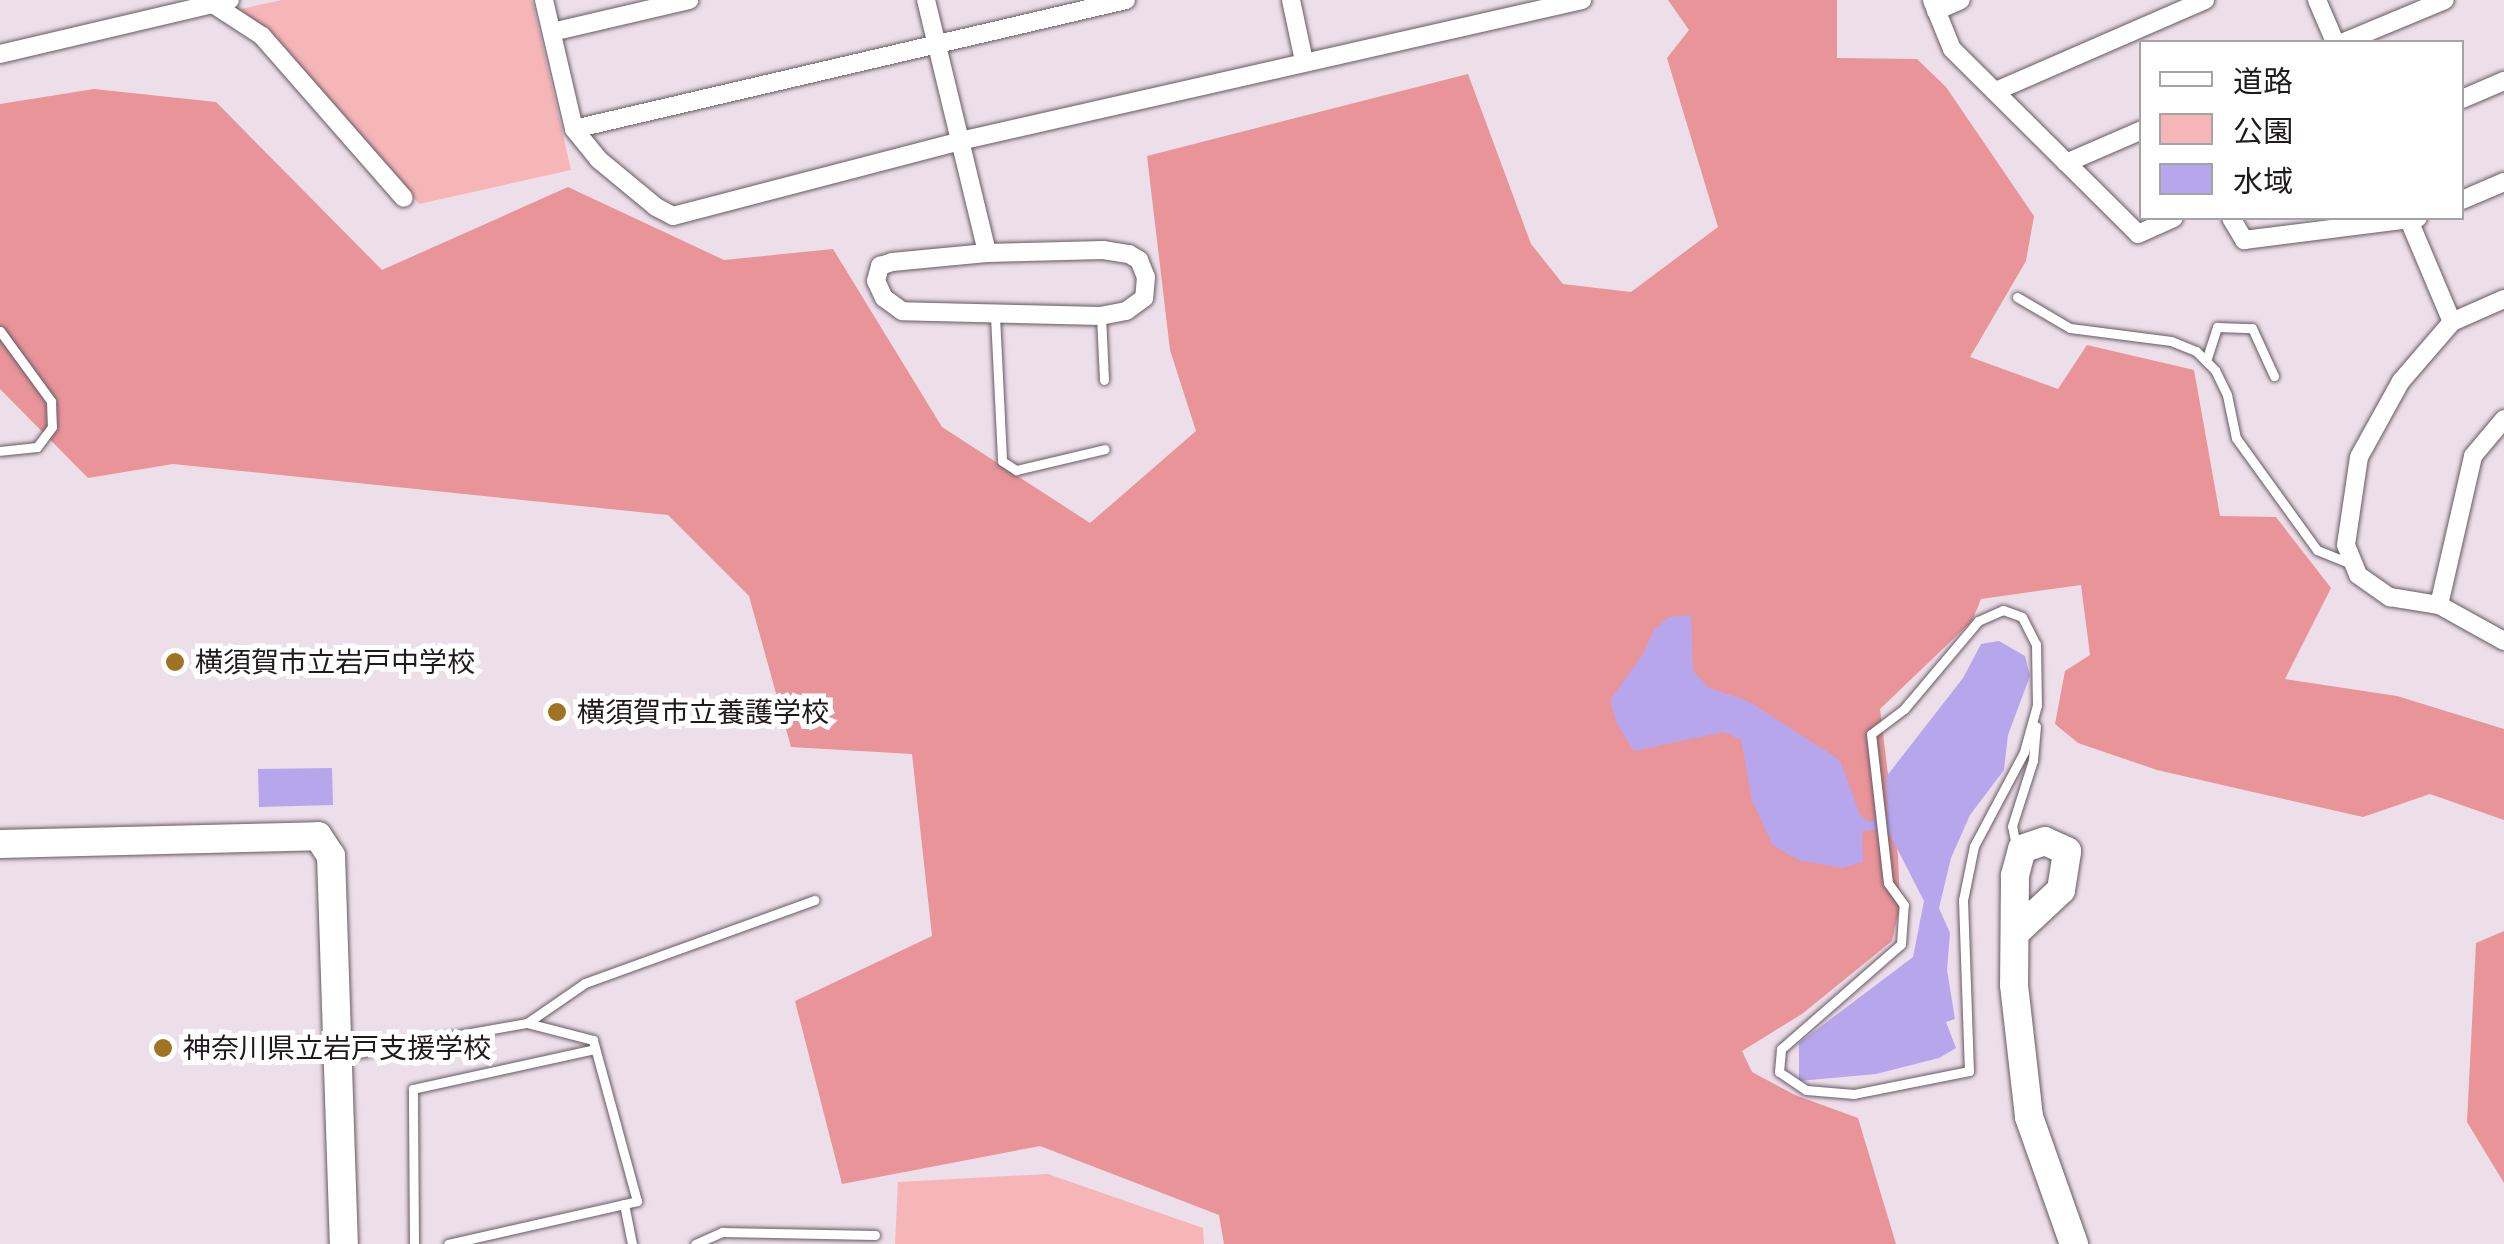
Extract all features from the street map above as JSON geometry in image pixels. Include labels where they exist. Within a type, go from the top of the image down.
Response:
[{"type":"street","points":[[544,0],[574,129],[598,160],[656,207],[674,216],[960,142],[1582,0]]},
{"type":"street","points":[[552,32],[688,0]]},
{"type":"street","points":[[926,0],[987,253]]},
{"type":"street","points":[[574,129],[1126,0]]},
{"type":"street","points":[[1291,0],[1304,61]]},
{"type":"street","points":[[1961,0],[1934,5],[1952,50],[2138,234],[2170,220]]},
{"type":"street","points":[[1996,91],[2205,0]]},
{"type":"street","points":[[2317,0],[2334,40]]},
{"type":"street","points":[[2349,40],[2445,0]]},
{"type":"street","points":[[0,54],[168,7],[222,2],[262,36],[404,198]]},
{"type":"street","points":[[2464,98],[2504,81]]},
{"type":"street","points":[[2066,163],[2139,131]]},
{"type":"street","points":[[2464,199],[2504,182]]},
{"type":"street","points":[[2233,220],[2244,240],[2404,220]]},
{"type":"street","points":[[2412,220],[2452,322]]},
{"type":"street","points":[[987,253],[1130,254],[1139,260],[1146,277],[1144,298],[1126,311],[1102,316],[996,316],[902,311],[884,298],[876,281],[880,266],[987,253]]},
{"type":"street","points":[[2504,299],[2452,322],[2401,381],[2359,456],[2346,545],[2358,574],[2390,597],[2439,605],[2504,641]]},
{"type":"street","points":[[2439,605],[2473,456],[2504,419]]},
{"type":"street","points":[[0,844],[318,836],[331,856],[344,1244]]},
{"type":"street","points":[[2014,933],[2061,890],[2067,851],[2045,840],[2022,849],[2015,876],[2014,933],[2020,1063],[2029,1117],[2074,1244]]},
{"type":"lane","points":[[2017,297],[2070,328],[2172,341],[2196,351],[2227,395],[2236,438],[2317,550],[2354,565]]},
{"type":"lane","points":[[996,316],[1002,461],[1016,470],[1106,450]]},
{"type":"lane","points":[[1102,316],[1104,380]]},
{"type":"lane","points":[[2206,361],[2217,328],[2252,328],[2274,376]]},
{"type":"lane","points":[[0,330],[51,401],[52,427],[37,447],[0,451]]},
{"type":"lane","points":[[2020,858],[2012,826],[2034,760],[2037,706],[2036,644],[2022,617],[2002,610],[1978,621],[1904,709],[1871,734],[1888,883],[1904,905],[1900,944],[1781,1049],[1779,1072],[1806,1090],[1854,1094],[1969,1071],[1963,900],[1974,846],[2024,752],[2037,706]]},
{"type":"lane","points":[[527,1023],[585,983],[814,900]]},
{"type":"lane","points":[[338,1056],[527,1023],[593,1040],[638,1201],[448,1244]]},
{"type":"lane","points":[[414,1244],[413,1088],[595,1048]]},
{"type":"lane","points":[[624,1204],[632,1244]]},
{"type":"lane","points":[[695,1244],[722,1232],[874,1235]]},
{"type":"green space","points":[[282,0],[532,0],[571,170],[419,204],[261,27],[236,10]]},
{"type":"green space","points":[[1048,1174],[1203,1228],[1204,1244],[895,1244],[898,1182]]},
{"type":"shaded area","points":[[1668,0],[1837,0],[1837,58],[1917,59],[1946,87],[2034,216],[2026,261],[1970,357],[2058,389],[2087,345],[2194,370],[2220,516],[2276,517],[2331,588],[2285,679],[2397,696],[2504,729],[2504,820],[2430,794],[2363,817],[2157,770],[2078,743],[2055,724],[2065,671],[2090,655],[2081,585],[1981,599],[1972,621],[1880,709],[1898,856],[1900,905],[1892,941],[1802,1014],[1742,1051],[1752,1072],[1795,1095],[1858,1118],[1896,1244],[1224,1244],[1219,1215],[1040,1146],[842,1184],[795,1001],[932,936],[912,754],[791,747],[749,596],[668,515],[173,464],[88,478],[0,389],[0,104],[94,89],[216,102],[382,270],[568,187],[724,260],[833,249],[942,427],[1090,523],[1196,431],[1170,350],[1147,156],[1468,74],[1531,244],[1563,284],[1631,292],[1718,227],[1667,58],[1689,30]]},
{"type":"shaded area","points":[[2504,931],[2504,1183],[2467,1122],[2476,943]]},
{"type":"water","points":[[1691,615],[1693,671],[1709,688],[1748,701],[1840,760],[1860,815],[1869,822],[1888,816],[1886,777],[1963,678],[1981,644],[1999,641],[2025,656],[2030,676],[2008,735],[2004,770],[1970,815],[1951,858],[1939,908],[1950,933],[1947,970],[1955,1019],[1946,1022],[1956,1048],[1939,1058],[1876,1074],[1799,1081],[1799,1043],[1913,957],[1924,901],[1887,829],[1862,831],[1863,862],[1842,868],[1798,860],[1772,844],[1752,800],[1741,740],[1723,732],[1634,751],[1617,724],[1610,700],[1643,654],[1654,630],[1669,617]]},
{"type":"water","points":[[332,768],[333,805],[259,807],[258,769]]},
{"type":"place","name":"横須賀市立岩戸中学校","points":[[175,662]]},
{"type":"place","name":"横須賀市立養護学校","points":[[557,712]]},
{"type":"place","name":"神奈川県立岩戸支援学校","points":[[163,1048]]}]
